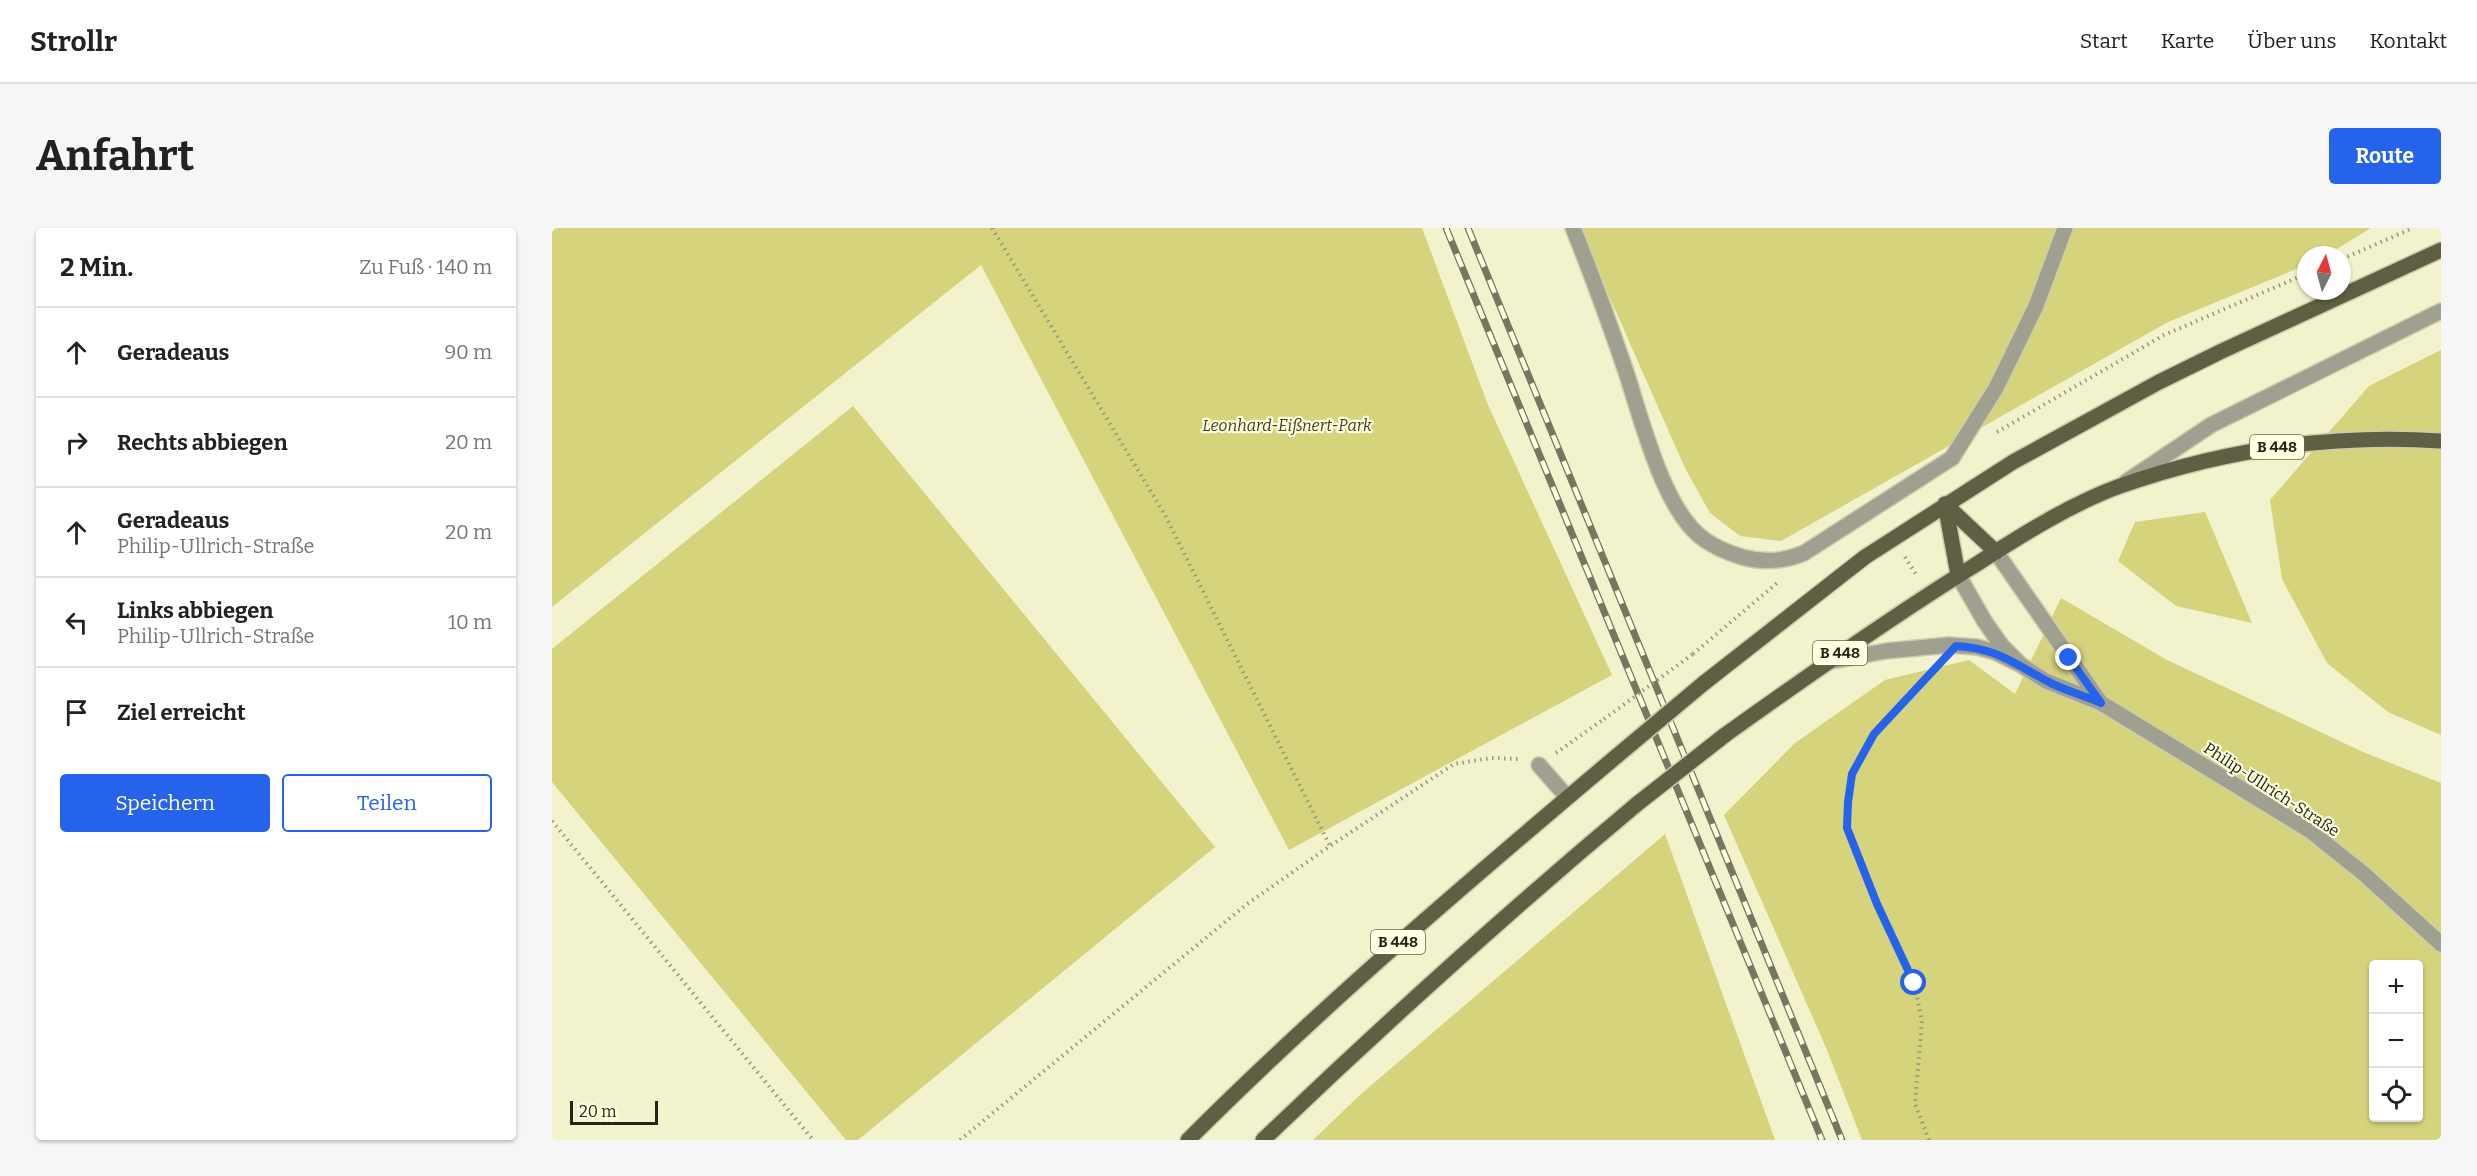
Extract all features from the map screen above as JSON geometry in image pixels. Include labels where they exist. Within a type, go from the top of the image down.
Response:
[{"type":"main road","name":"B 448","points":[[1188,1140],[1422,921],[1704,683],[1865,557],[2013,462],[2159,382],[2441,250]]},
{"type":"main road","name":"B 448","points":[[1263,1140],[1452,962],[1525,897],[1637,804],[1725,735],[1827,662],[1996,552],[2073,507],[2118,487],[2203,462],[2292,445],[2352,439],[2441,441]]},
{"type":"main road","points":[[1945,504],[1996,552]]},
{"type":"main road","points":[[1945,504],[1958,575]]},
{"type":"street","points":[[1573,228],[1598,291],[1663,483],[1682,516],[1703,540],[1728,553],[1755,560],[1785,561],[1804,553],[1952,458],[1996,388],[2036,306],[2065,228]]},
{"type":"street","points":[[2118,487],[2211,424],[2441,311]]},
{"type":"street","name":"Philip-Ullrich-Straße","points":[[1996,552],[2101,703]]},
{"type":"street","name":"Philip-Ullrich-Straße","points":[[1958,575],[1985,622],[2002,646],[2021,665],[2046,681],[2101,703],[2308,830],[2364,874],[2441,944]]},
{"type":"street","points":[[1827,662],[1886,651],[1956,646],[1977,647],[1995,652],[2021,665]]},
{"type":"street","points":[[1539,765],[1568,797]]},
{"type":"path","points":[[992,228],[1166,515],[1330,846]]},
{"type":"path","points":[[2351,255],[2413,228]]},
{"type":"path","points":[[1992,435],[2164,335],[2297,278]]},
{"type":"path","points":[[960,1140],[1247,904],[1454,764],[1514,757],[1539,765],[1693,654],[1781,580],[1785,561]]},
{"type":"path","points":[[1929,1140],[1915,1104],[1914,1094],[1922,1044],[1922,1021],[1914,983],[1877,904],[1847,828],[1848,802],[1852,774],[1874,734],[1956,646]]},
{"type":"path","points":[[552,821],[813,1140]]},
{"type":"green space","name":"Leonhard-Eißnert-Park","points":[[552,228],[1422,228],[1488,405],[1612,675],[1289,850],[981,265],[552,607]]},
{"type":"green space","points":[[1579,228],[2371,228],[2342,246],[2297,246],[2297,269],[2168,322],[1781,541],[1740,536],[1710,513],[1685,468]]},
{"type":"green space","points":[[2441,350],[2441,735],[2388,712],[2327,663],[2282,579],[2270,500],[2369,386]]},
{"type":"green space","points":[[853,406],[1215,847],[858,1140],[846,1140],[552,782],[552,649]]},
{"type":"green space","points":[[2205,512],[2252,623],[2176,606],[2118,561],[2135,522]]},
{"type":"green space","points":[[2061,598],[2167,660],[2363,752],[2441,783],[2441,1140],[1862,1140],[1827,1050],[1724,815],[1795,743],[1885,680],[1969,660],[2015,694]]},
{"type":"green space","points":[[1665,834],[1775,1140],[1313,1140],[1361,1094]]},
{"type":"railway","points":[[1446,228],[1822,1140]]},
{"type":"railway","points":[[1468,228],[1842,1140]]},
{"type":"route","points":[[1914,983],[1877,904],[1847,828],[1852,774],[1874,734],[1956,646],[1977,647],[1995,652],[2046,681],[2101,703],[2069,658]]}]
